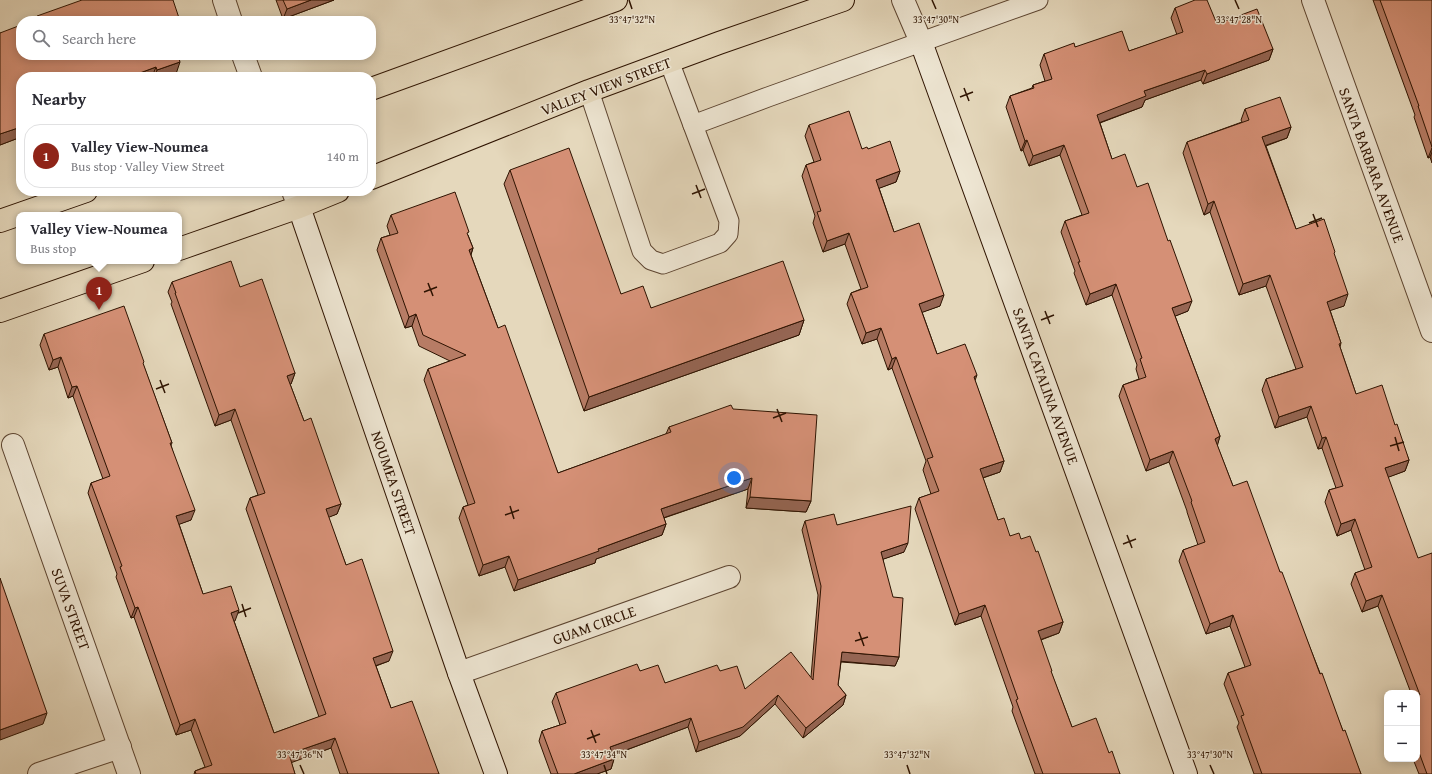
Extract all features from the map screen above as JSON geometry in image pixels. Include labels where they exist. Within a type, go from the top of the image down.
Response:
[{"type":"main road","points":[[376,87],[616,0]]},
{"type":"main road","name":"VALLEY VIEW STREET","points":[[376,176],[589,91],[669,61],[843,0]]},
{"type":"main road","points":[[26,212],[72,196]]},
{"type":"main road","points":[[182,247],[296,199],[312,196]]},
{"type":"main road","points":[[0,221],[16,215]]},
{"type":"main road","points":[[0,311],[134,264]]},
{"type":"street","points":[[224,0],[229,16]]},
{"type":"street","name":"SANTA CATALINA AVENUE","points":[[903,0],[921,42],[1186,774]]},
{"type":"street","name":"SANTA BARBARA AVENUE","points":[[1313,0],[1432,331]]},
{"type":"street","points":[[245,60],[249,72]]},
{"type":"street","name":"NOUMEA STREET","points":[[296,199],[459,673],[496,774]]},
{"type":"street","name":"SUVA STREET","points":[[13,445],[129,774]]},
{"type":"street","name":"GUAM CIRCLE","points":[[459,673],[730,577]]},
{"type":"street","points":[[39,774],[120,747]]},
{"type":"lane","points":[[693,125],[1038,0]]},
{"type":"lane","points":[[589,91],[642,250],[651,260],[663,264],[720,244],[728,234],[729,221],[669,61]]},
{"type":"building","points":[[82,0],[173,0],[178,16],[37,16]]},
{"type":"building","points":[[283,0],[311,0],[287,9]]},
{"type":"building","points":[[1195,0],[1207,0],[1217,24],[1257,9],[1273,49],[1207,74],[1205,70],[1144,91],[1146,96],[1097,115],[1112,159],[1125,154],[1137,187],[1148,183],[1168,241],[1170,240],[1192,301],[1172,308],[1220,436],[1215,439],[1233,486],[1247,481],[1280,572],[1282,572],[1320,674],[1322,673],[1343,731],[1345,730],[1361,774],[1262,774],[1241,716],[1244,715],[1228,673],[1251,665],[1233,615],[1210,624],[1183,550],[1205,542],[1191,502],[1192,501],[1173,451],[1150,460],[1123,385],[1146,377],[1140,359],[1142,358],[1116,284],[1090,294],[1065,221],[1089,213],[1064,145],[1033,156],[1027,140],[1025,141],[1010,96],[1034,88],[1033,85],[1052,79],[1044,54],[1074,43],[1075,47],[1122,31],[1129,51],[1183,32],[1175,8]]},
{"type":"building","points":[[1380,0],[1432,0],[1432,147],[1419,106]]},
{"type":"building","points":[[16,27],[16,60],[179,60],[180,62],[157,70],[156,67],[142,72],[16,72],[16,129],[0,134],[0,33]]},
{"type":"building","points":[[1280,97],[1291,127],[1262,137],[1296,229],[1324,219],[1348,294],[1327,302],[1356,394],[1382,385],[1395,425],[1397,424],[1409,460],[1385,468],[1418,558],[1432,553],[1432,774],[1427,774],[1420,755],[1420,690],[1418,690],[1382,595],[1366,601],[1355,573],[1372,567],[1355,519],[1341,524],[1329,490],[1343,486],[1326,437],[1322,438],[1311,406],[1279,417],[1266,379],[1303,367],[1270,275],[1243,284],[1214,201],[1208,204],[1187,142],[1249,120],[1245,109]]},
{"type":"building","points":[[849,111],[862,149],[867,147],[868,149],[890,141],[900,171],[876,180],[894,232],[919,223],[944,295],[919,304],[937,354],[965,344],[977,375],[974,377],[1004,461],[980,469],[998,520],[1004,518],[1010,536],[1019,533],[1021,539],[1030,536],[1036,552],[1038,551],[1063,622],[1038,631],[1072,727],[1096,718],[1109,753],[1112,751],[1120,774],[1043,774],[1016,700],[1018,699],[985,605],[959,614],[919,498],[939,491],[927,459],[933,457],[896,357],[892,359],[881,328],[866,333],[851,293],[868,287],[849,233],[827,241],[817,212],[821,211],[806,165],[821,160],[809,125]]},
{"type":"building","points":[[569,148],[621,294],[643,286],[651,308],[783,261],[804,320],[589,397],[510,170]]},
{"type":"building","points":[[455,192],[473,248],[469,250],[498,328],[505,325],[558,473],[671,432],[669,427],[731,405],[733,409],[817,415],[811,501],[750,497],[752,478],[661,509],[666,524],[598,549],[599,551],[518,580],[509,556],[483,565],[463,507],[475,503],[428,369],[466,355],[423,335],[416,314],[409,317],[381,238],[398,233],[391,215]]},
{"type":"building","points":[[231,261],[240,287],[262,279],[295,373],[287,376],[304,421],[311,418],[341,504],[326,509],[346,565],[362,559],[393,651],[373,658],[391,708],[412,701],[439,774],[348,774],[335,738],[289,754],[295,774],[196,774],[195,771],[212,765],[195,719],[180,725],[138,607],[135,608],[120,567],[122,566],[91,483],[110,476],[77,386],[72,387],[61,357],[53,360],[44,334],[124,306],[172,443],[170,443],[195,510],[176,516],[203,594],[231,586],[239,610],[231,613],[274,733],[326,714],[250,498],[265,493],[235,409],[219,415],[172,282]]},
{"type":"building","points":[[911,506],[908,543],[881,552],[893,597],[903,598],[899,657],[842,652],[838,685],[846,695],[806,728],[778,695],[743,727],[699,742],[691,718],[610,747],[614,759],[574,774],[558,774],[542,731],[566,723],[556,693],[637,664],[640,671],[658,665],[665,683],[717,665],[720,671],[737,666],[745,689],[791,652],[813,680],[821,586],[805,521],[834,514],[837,525]]},
{"type":"building","points":[[0,578],[47,713],[0,730]]},
{"type":"place","name":"Valley View-Noumea","points":[[99,310]]}]
